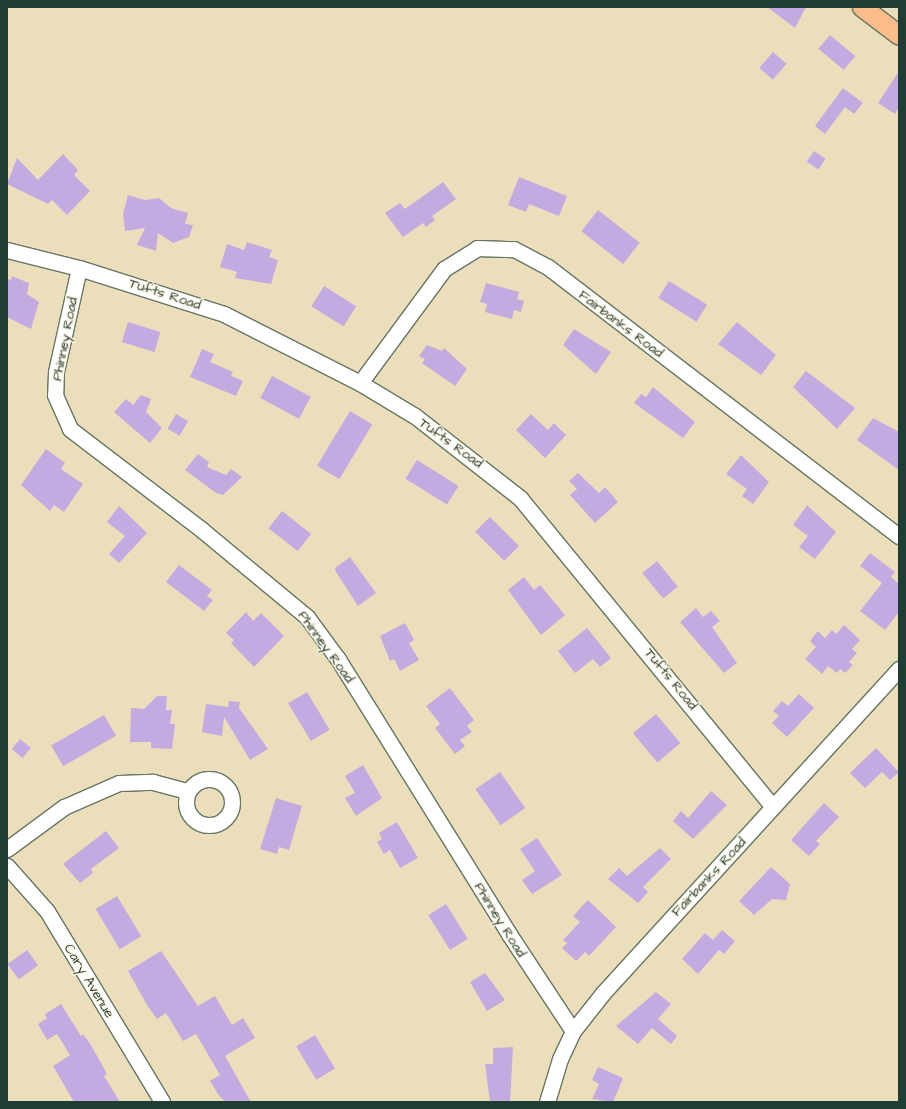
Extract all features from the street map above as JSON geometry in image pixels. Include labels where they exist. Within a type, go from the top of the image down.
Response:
[{"type":"main road","points":[[862,7],[899,35]]},
{"type":"street","name":"Fairbanks Road","points":[[360,383],[444,269],[478,248],[514,249],[548,267],[899,536]]},
{"type":"street","name":"Tufts Road","points":[[7,250],[79,268],[224,314],[360,383],[415,416],[520,498],[773,807]]},
{"type":"street","name":"Phinney Road","points":[[79,268],[56,372],[55,395],[70,429],[202,530],[307,617],[338,659],[524,959],[573,1031]]},
{"type":"street","name":"Fairbanks Road","points":[[547,1102],[560,1059],[573,1031],[602,993],[899,669]]},
{"type":"street","points":[[7,849],[64,807],[119,783],[153,782],[186,791]]},
{"type":"street","name":"Cary Avenue","points":[[7,866],[47,912],[162,1102]]},
{"type":"building","points":[[767,7],[806,7],[795,28]]},
{"type":"building","points":[[830,35],[855,56],[844,70],[818,49]]},
{"type":"building","points":[[773,52],[787,64],[773,80],[759,68]]},
{"type":"building","points":[[899,71],[899,107],[895,114],[878,103]]},
{"type":"building","points":[[843,88],[863,103],[854,114],[845,107],[825,134],[815,126]]},
{"type":"building","points":[[814,151],[826,159],[818,170],[807,162]]},
{"type":"building","points":[[63,154],[78,170],[74,175],[90,191],[67,215],[52,200],[48,204],[7,184],[17,158],[38,180]]},
{"type":"building","points":[[519,177],[567,196],[559,216],[529,204],[526,212],[508,205]]},
{"type":"building","points":[[443,182],[456,199],[432,216],[435,220],[426,227],[423,223],[403,237],[385,213],[400,203],[405,209]]},
{"type":"building","points":[[128,195],[145,200],[159,198],[171,208],[188,213],[185,224],[193,225],[189,237],[173,243],[158,233],[156,251],[137,245],[145,228],[125,231],[123,214]]},
{"type":"building","points":[[598,210],[640,243],[623,264],[581,231]]},
{"type":"building","points":[[247,242],[272,250],[269,257],[278,260],[271,284],[235,278],[237,272],[220,267],[227,244],[244,250]]},
{"type":"building","points":[[12,276],[29,283],[27,294],[39,302],[31,329],[7,317],[7,279],[11,280]]},
{"type":"building","points":[[669,281],[707,305],[697,322],[658,298]]},
{"type":"building","points":[[486,283],[519,292],[517,299],[524,301],[521,312],[514,310],[512,319],[485,312],[487,304],[480,302]]},
{"type":"building","points":[[324,286],[356,306],[344,326],[311,306]]},
{"type":"building","points":[[128,322],[161,332],[154,352],[122,342]]},
{"type":"building","points":[[737,322],[776,355],[761,375],[718,344]]},
{"type":"building","points":[[574,329],[611,352],[596,374],[563,345]]},
{"type":"building","points":[[427,345],[442,351],[444,348],[467,369],[455,386],[422,363],[425,359],[419,356]]},
{"type":"building","points":[[202,349],[214,354],[210,362],[233,372],[231,376],[243,381],[236,396],[190,377]]},
{"type":"building","points":[[806,371],[855,408],[837,429],[793,387]]},
{"type":"building","points":[[272,376],[311,397],[299,419],[260,398]]},
{"type":"building","points":[[653,387],[695,422],[683,438],[634,403],[641,394],[646,397]]},
{"type":"building","points":[[141,395],[151,399],[146,412],[162,428],[150,443],[114,412],[126,399],[133,405]]},
{"type":"building","points":[[350,411],[372,424],[339,479],[317,466]]},
{"type":"building","points":[[176,414],[188,421],[180,436],[168,429]]},
{"type":"building","points":[[531,414],[548,430],[554,423],[566,435],[545,458],[516,430]]},
{"type":"building","points":[[873,418],[899,432],[899,470],[857,440]]},
{"type":"building","points":[[46,449],[65,463],[61,469],[83,484],[64,512],[54,505],[50,511],[21,485]]},
{"type":"building","points":[[198,454],[209,462],[207,467],[226,475],[231,469],[242,477],[223,495],[216,493],[185,470]]},
{"type":"building","points":[[741,455],[769,482],[753,504],[742,496],[747,489],[726,474]]},
{"type":"building","points":[[417,460],[459,486],[447,505],[405,479]]},
{"type":"building","points":[[578,473],[599,493],[605,487],[618,502],[595,523],[570,495],[577,489],[569,481]]},
{"type":"building","points":[[807,505],[836,532],[815,559],[799,547],[808,536],[793,525]]},
{"type":"building","points":[[119,506],[147,533],[119,563],[109,554],[125,536],[107,522]]},
{"type":"building","points":[[282,511],[311,534],[298,551],[268,528]]},
{"type":"building","points":[[490,517],[519,546],[504,561],[475,532]]},
{"type":"building","points":[[870,553],[895,572],[891,577],[899,584],[899,612],[885,630],[860,611],[882,583],[860,566]]},
{"type":"building","points":[[350,557],[376,593],[358,606],[336,572],[335,568]]},
{"type":"building","points":[[657,561],[678,587],[663,599],[642,573]]},
{"type":"building","points":[[179,565],[212,590],[207,596],[213,600],[204,611],[166,582]]},
{"type":"building","points":[[524,577],[534,590],[540,585],[565,615],[541,635],[508,590]]},
{"type":"building","points":[[696,608],[703,617],[711,611],[720,621],[712,627],[737,663],[724,673],[680,622]]},
{"type":"building","points":[[246,612],[253,621],[261,613],[284,636],[254,667],[231,643],[234,640],[226,633]]},
{"type":"building","points":[[405,623],[414,640],[409,643],[419,660],[400,671],[394,659],[390,661],[380,636]]},
{"type":"building","points":[[844,625],[860,640],[852,649],[857,653],[849,662],[853,665],[845,673],[840,669],[837,673],[828,666],[822,674],[805,659],[816,647],[810,641],[818,631],[825,638],[832,630],[836,634]]},
{"type":"building","points":[[587,628],[611,658],[600,667],[593,659],[575,673],[558,651]]},
{"type":"building","points":[[450,688],[474,720],[467,726],[472,732],[460,740],[465,746],[455,754],[435,728],[440,724],[426,706]]},
{"type":"building","points":[[307,692],[330,730],[311,741],[288,703]]},
{"type":"building","points":[[799,694],[814,708],[787,737],[772,723],[779,716],[773,711],[782,701],[788,706]]},
{"type":"building","points":[[157,696],[167,696],[166,710],[172,710],[170,724],[175,724],[172,749],[151,748],[151,742],[130,742],[131,708],[144,709]]},
{"type":"building","points":[[229,701],[240,702],[239,708],[268,749],[250,760],[224,717],[222,736],[202,732],[206,704],[228,707]]},
{"type":"building","points":[[656,714],[680,743],[657,762],[633,733]]},
{"type":"building","points":[[104,715],[116,736],[63,766],[51,746]]},
{"type":"building","points":[[20,739],[31,748],[23,758],[12,749]]},
{"type":"building","points":[[876,748],[899,772],[890,780],[882,772],[865,788],[850,773]]},
{"type":"building","points":[[363,765],[382,798],[356,816],[345,798],[355,793],[345,776]]},
{"type":"building","points":[[500,772],[525,808],[501,825],[475,789]]},
{"type":"building","points":[[711,791],[727,805],[693,839],[673,821],[681,811],[688,818]]},
{"type":"building","points":[[276,798],[302,806],[289,850],[279,847],[277,854],[260,849]]},
{"type":"building","points":[[824,803],[839,817],[816,841],[820,844],[809,856],[791,840]]},
{"type":"building","points":[[397,822],[418,858],[400,868],[390,850],[384,854],[377,842],[382,839],[379,833]]},
{"type":"building","points":[[106,831],[119,848],[91,869],[93,873],[80,883],[63,864]]},
{"type":"building","points":[[537,838],[562,875],[532,894],[522,880],[535,871],[520,849]]},
{"type":"building","points":[[660,848],[671,859],[643,887],[648,892],[638,903],[608,879],[619,868],[627,876]]},
{"type":"building","points":[[771,867],[790,884],[786,900],[772,899],[754,915],[739,901]]},
{"type":"building","points":[[117,896],[141,936],[120,949],[96,909]]},
{"type":"building","points":[[588,900],[616,927],[589,956],[585,952],[576,961],[562,948],[567,943],[563,940],[580,922],[573,916]]},
{"type":"building","points":[[446,904],[468,939],[450,950],[428,915]]},
{"type":"building","points":[[722,930],[735,941],[724,954],[719,950],[698,974],[682,959],[705,933],[713,940]]},
{"type":"building","points":[[27,950],[38,965],[19,979],[8,964]]},
{"type":"building","points":[[161,951],[198,1006],[215,996],[232,1025],[243,1018],[255,1038],[225,1056],[251,1102],[226,1102],[220,1097],[210,1081],[220,1075],[196,1034],[183,1041],[166,1013],[157,1019],[147,1005],[128,971]]},
{"type":"building","points":[[485,973],[505,1000],[487,1011],[470,982]]},
{"type":"building","points":[[656,992],[671,1004],[658,1019],[677,1036],[671,1044],[652,1028],[638,1044],[616,1026]]},
{"type":"building","points":[[61,1004],[81,1036],[83,1034],[91,1045],[107,1074],[104,1076],[120,1102],[74,1102],[53,1066],[70,1055],[57,1034],[47,1040],[38,1024],[47,1018],[45,1014]]},
{"type":"building","points":[[315,1035],[335,1068],[316,1080],[296,1046]]},
{"type":"building","points":[[513,1047],[510,1102],[490,1102],[485,1064],[493,1064],[493,1048]]},
{"type":"building","points":[[598,1067],[623,1078],[613,1102],[592,1099],[599,1084],[592,1080]]}]
